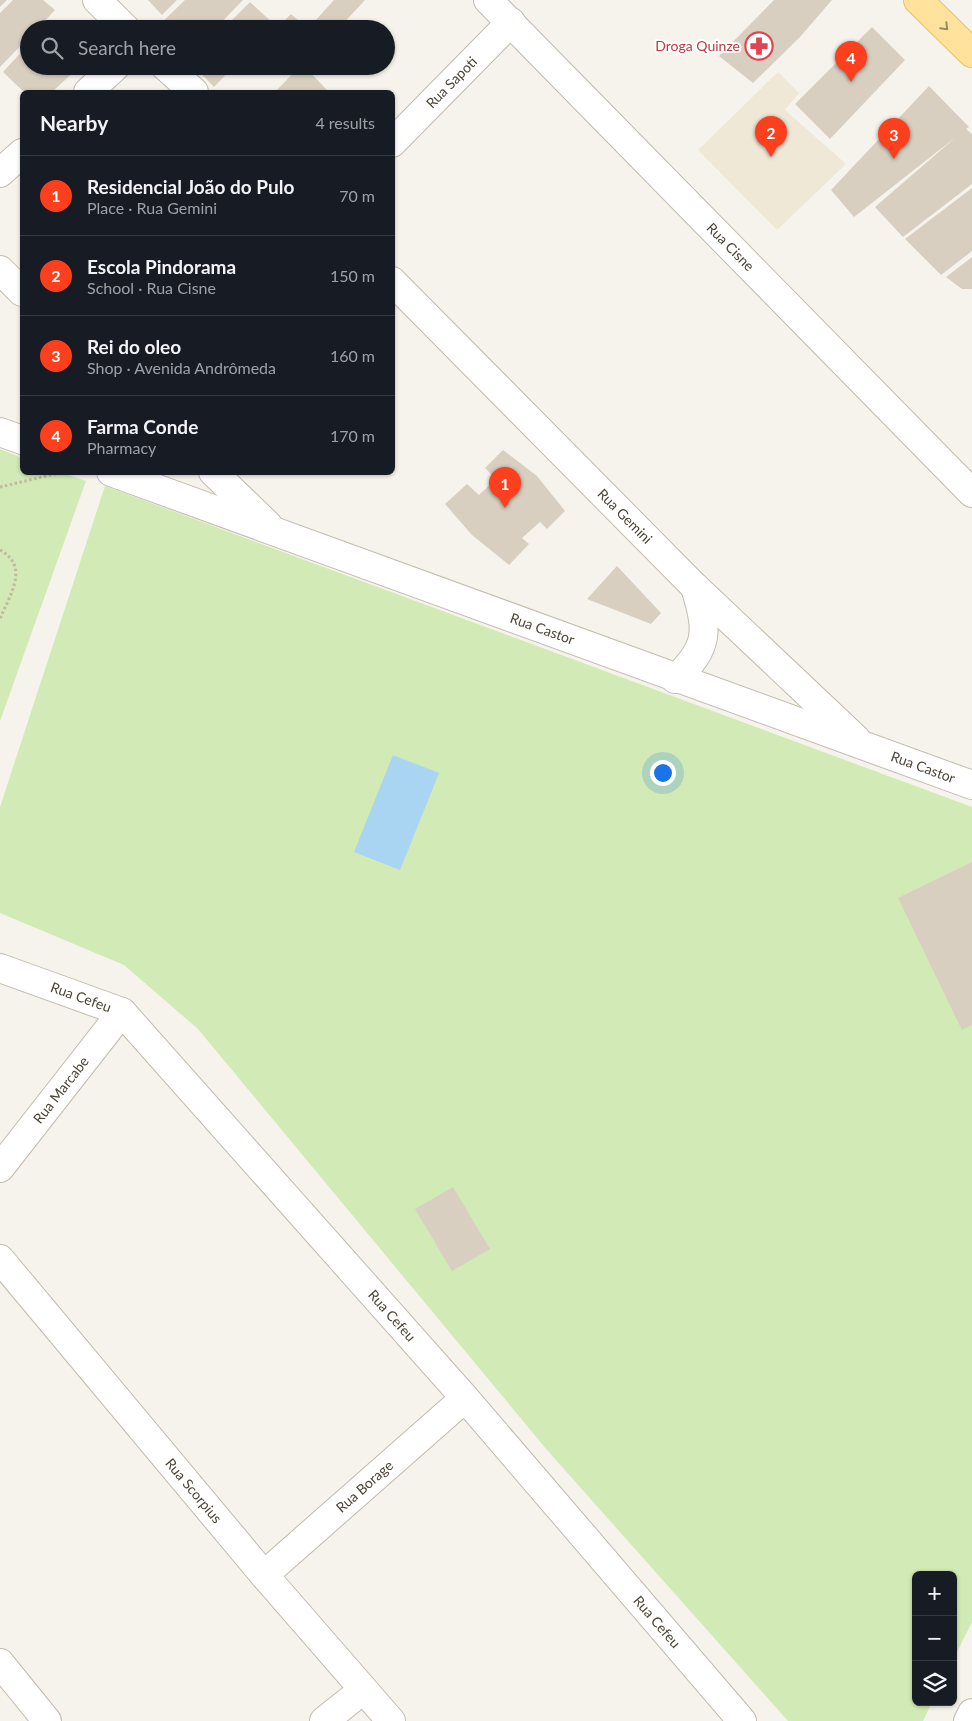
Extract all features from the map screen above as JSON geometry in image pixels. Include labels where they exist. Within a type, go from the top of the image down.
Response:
[{"type":"main road","points":[[918,0],[972,53]]},
{"type":"street","points":[[97,0],[117,20]]},
{"type":"street","name":"Rua Cisne","points":[[488,0],[972,493]]},
{"type":"street","name":"Rua Sapoti","points":[[395,139],[510,22]]},
{"type":"street","points":[[90,90],[106,75]]},
{"type":"street","points":[[175,75],[192,90]]},
{"type":"street","points":[[0,173],[20,155]]},
{"type":"street","points":[[0,270],[20,290]]},
{"type":"street","name":"Rua Gemini","points":[[395,285],[694,586],[863,746]]},
{"type":"street","points":[[0,432],[20,439]]},
{"type":"street","name":"Rua Castor","points":[[119,475],[675,679],[972,785]]},
{"type":"street","points":[[216,475],[276,533]]},
{"type":"street","points":[[675,679],[693,662],[702,644],[705,620],[694,586]]},
{"type":"street","name":"Rua Cefeu","points":[[0,968],[122,1012],[465,1398],[742,1721]]},
{"type":"street","name":"Rua Marcabe","points":[[0,1168],[122,1012]]},
{"type":"street","name":"Rua Scorpius","points":[[0,1259],[264,1576],[391,1721]]},
{"type":"street","name":"Rua Borage","points":[[264,1576],[465,1398]]},
{"type":"street","points":[[0,1664],[47,1721]]},
{"type":"street","points":[[324,1721],[363,1690]]},
{"type":"street","points":[[968,1721],[972,1713]]},
{"type":"path","points":[[0,487],[50,475]]},
{"type":"path","points":[[0,550],[12,558],[17,568],[15,582],[0,619]]},
{"type":"shaded area","points":[[778,72],[799,93],[785,110],[846,164],[777,230],[698,150]]},
{"type":"green space","points":[[0,449],[20,457],[20,475],[69,475],[86,481],[0,721]]},
{"type":"green space","points":[[105,486],[972,807],[972,1622],[957,1652],[957,1571],[912,1571],[912,1706],[930,1706],[923,1721],[788,1721],[547,1450],[198,1029],[124,965],[0,913],[0,807]]},
{"type":"water","points":[[393,755],[439,773],[400,870],[354,852]]},
{"type":"building","points":[[0,0],[7,0],[0,7]]},
{"type":"building","points":[[13,0],[43,0],[55,10],[46,20],[20,20],[20,46],[0,67],[0,13]]},
{"type":"building","points":[[148,0],[177,0],[162,15]]},
{"type":"building","points":[[185,0],[243,0],[224,20],[164,20]]},
{"type":"building","points":[[334,0],[365,0],[346,20],[316,20]]},
{"type":"building","name":"Droga Quinze","points":[[774,0],[832,0],[800,37],[753,83],[719,56]]},
{"type":"building","points":[[250,2],[270,20],[232,20]]},
{"type":"building","points":[[291,14],[298,20],[285,20]]},
{"type":"building","points":[[872,27],[905,60],[830,139],[795,104]]},
{"type":"building","points":[[20,54],[20,75],[70,75],[54,90],[22,90],[3,72]]},
{"type":"building","points":[[203,75],[225,75],[214,87]]},
{"type":"building","points":[[291,75],[313,75],[327,90],[277,90]]},
{"type":"building","points":[[929,86],[969,127],[966,129],[972,134],[972,184],[903,237],[875,207],[956,137],[854,217],[831,190]]},
{"type":"building","points":[[972,188],[972,251],[941,275],[905,239]]},
{"type":"building","points":[[972,257],[972,289],[962,289],[946,277]]},
{"type":"building","points":[[503,450],[537,476],[565,511],[547,529],[540,522],[522,538],[529,544],[509,565],[472,535],[445,504],[467,484],[479,495],[496,479],[485,468]]},
{"type":"building","points":[[617,566],[661,613],[651,624],[587,599]]},
{"type":"building","points":[[972,862],[972,1025],[962,1030],[898,898]]},
{"type":"building","points":[[453,1187],[490,1249],[452,1271],[415,1209]]},
{"type":"place","name":"Droga Quinze","points":[[759,46]]},
{"type":"place","name":"Farma Conde","points":[[851,82]]},
{"type":"place","name":"Escola Pindorama","points":[[771,157]]},
{"type":"place","name":"Rei do oleo","points":[[894,159]]},
{"type":"place","name":"Residencial João do Pulo","points":[[505,508]]}]
